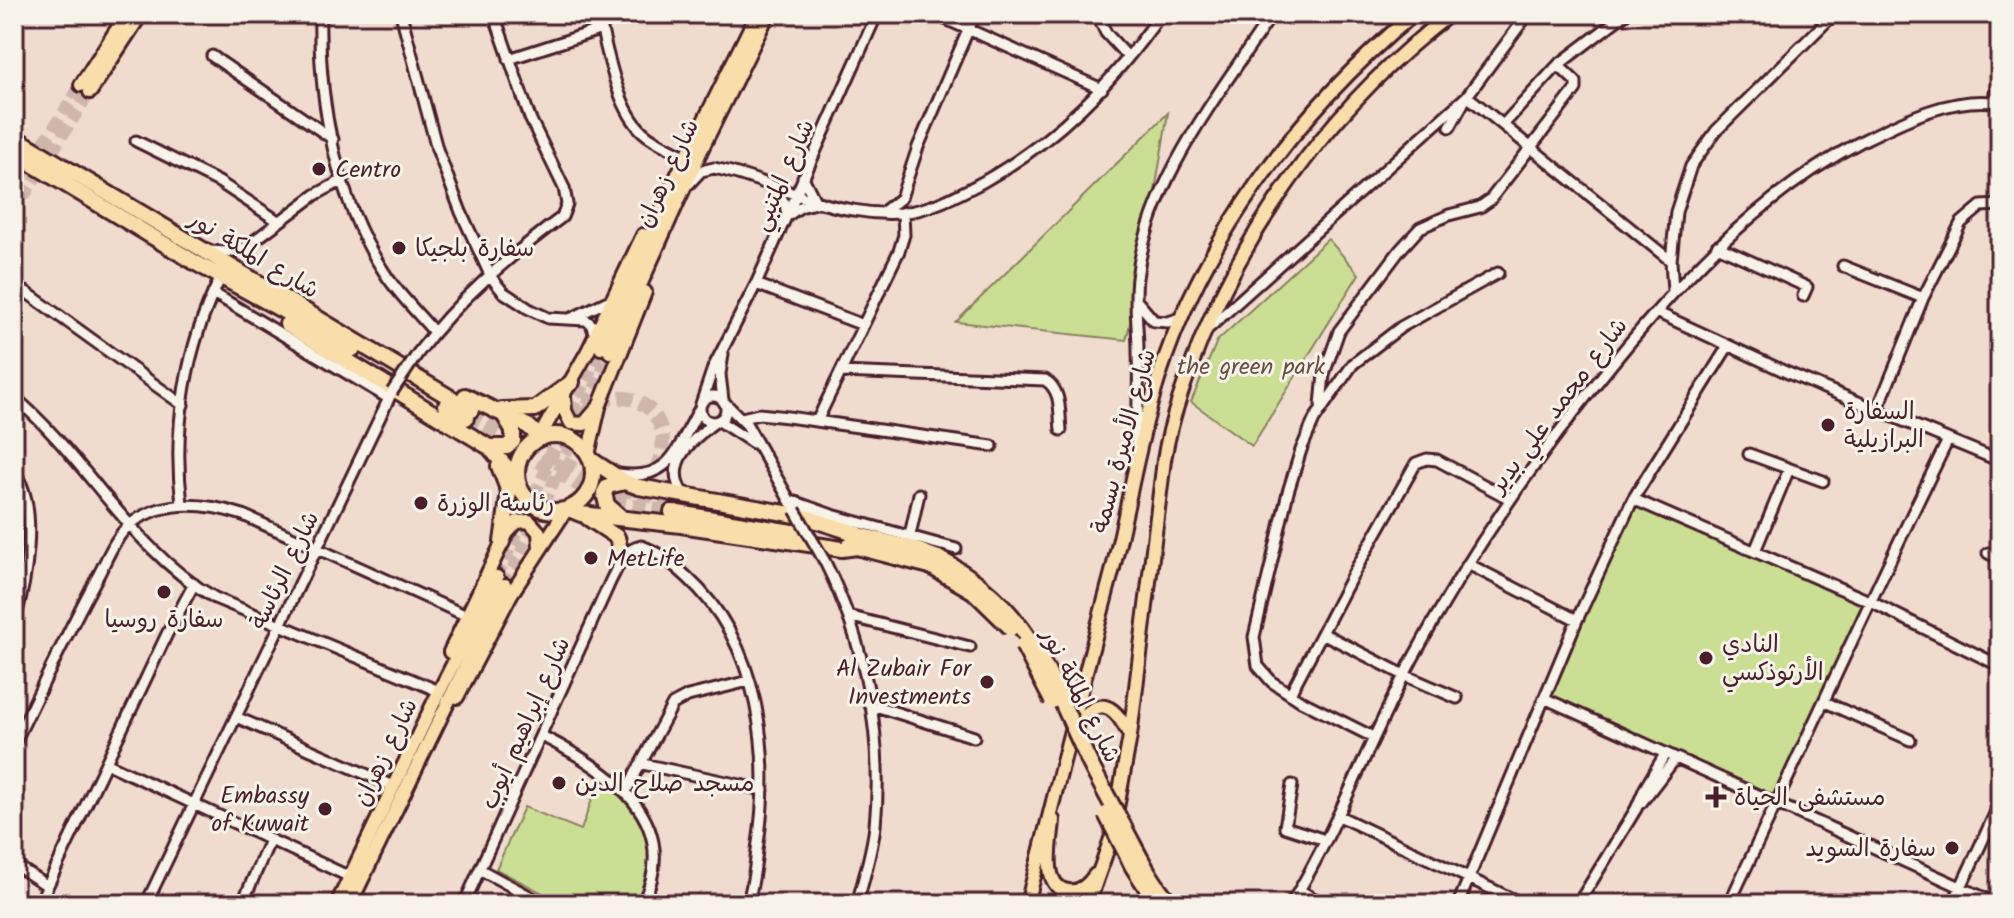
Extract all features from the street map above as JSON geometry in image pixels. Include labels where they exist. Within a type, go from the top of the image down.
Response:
[{"type":"highway","name":"شارع الملكة نور","points":[[14,137],[246,275],[257,290]]},
{"type":"highway","name":"شارع الملكة نور","points":[[14,153],[221,277],[257,290],[469,414]]},
{"type":"highway","points":[[542,437],[533,429],[499,413],[283,290],[257,290],[258,304],[273,315],[489,447],[518,482],[524,496],[543,510],[568,510],[585,515],[842,549],[857,540]]},
{"type":"highway","points":[[499,413],[535,409],[572,382]]},
{"type":"highway","points":[[489,447],[507,447],[513,441],[513,430],[499,413]]},
{"type":"highway","points":[[518,482],[517,469],[524,450],[542,437],[556,435],[580,444],[589,457],[619,478],[677,504],[802,516],[857,540]]},
{"type":"highway","points":[[476,438],[490,453],[505,478],[508,503],[504,538]]},
{"type":"highway","points":[[568,510],[579,503],[592,483],[589,457]]},
{"type":"highway","points":[[619,478],[604,493],[607,505],[623,518]]},
{"type":"highway","points":[[585,515],[617,537],[622,558]]},
{"type":"highway","name":"شارع الملكة نور","points":[[857,540],[934,562],[988,589],[1019,622],[1049,673],[1086,757],[1142,865],[1172,904]]},
{"type":"highway","name":"شارع الملكة نور","points":[[934,562],[973,591],[1014,632],[1053,702],[1133,867],[1157,904]]},
{"type":"main road","points":[[127,14],[86,88],[141,14]]},
{"type":"main road","name":"شارع زهران","points":[[757,14],[687,157],[678,186],[672,214],[605,350],[678,186],[768,14]]},
{"type":"main road","name":"شارع الأميرة بسمة","points":[[1027,904],[1121,538],[1154,391],[1183,317],[1209,263],[1241,209],[1305,121],[1347,74],[1414,14]]},
{"type":"main road","name":"شارع الأميرة بسمة","points":[[1088,904],[1107,855],[1130,736],[1165,451],[1179,398],[1205,331],[1252,238],[1318,141],[1372,81],[1419,37],[1450,14]]},
{"type":"main road","points":[[542,437],[658,205],[678,186]]},
{"type":"main road","points":[[589,457],[599,407],[664,246],[672,214]]},
{"type":"main road","points":[[564,396],[566,417],[574,424],[584,424],[599,407]]},
{"type":"main road","points":[[434,694],[504,538],[518,482]]},
{"type":"main road","points":[[439,717],[455,702],[511,594],[568,510]]},
{"type":"main road","points":[[504,538],[517,522],[529,521],[539,532],[540,547]]},
{"type":"main road","name":"شارع زهران","points":[[337,904],[434,694],[501,581],[350,904]]},
{"type":"main road","points":[[1069,734],[1084,714],[1097,707],[1114,712],[1130,736]]},
{"type":"main road","points":[[1057,785],[1050,870],[1054,882],[1063,890],[1078,891],[1092,880],[1107,855]]},
{"type":"street","points":[[320,14],[321,72],[343,180],[358,221],[381,268],[434,332]]},
{"type":"street","points":[[401,14],[437,149],[491,277],[503,292],[529,309],[548,318],[590,322],[595,335]]},
{"type":"street","points":[[494,14],[509,59],[602,29]]},
{"type":"street","points":[[598,14],[620,92],[632,119],[651,138],[687,157]]},
{"type":"street","name":"شارع المتنبي","points":[[619,478],[645,476],[663,467],[672,457],[700,406],[706,383],[756,284],[877,14]]},
{"type":"street","points":[[934,14],[1102,89]]},
{"type":"street","points":[[882,213],[901,198],[918,147],[975,14]]},
{"type":"street","points":[[1097,14],[1106,33],[1128,57]]},
{"type":"street","points":[[678,186],[710,168],[816,203],[882,213],[903,213],[940,203],[1003,170],[1081,112],[1161,14]]},
{"type":"street","points":[[1135,467],[1139,368],[1136,300],[1142,254],[1159,200],[1172,172],[1272,14]]},
{"type":"street","points":[[1450,127],[1467,96],[1528,14]]},
{"type":"street","points":[[1503,125],[1558,65],[1625,14]]},
{"type":"street","points":[[1673,291],[1671,261],[1674,228],[1680,196],[1691,166],[1702,148],[1834,14]]},
{"type":"street","points":[[212,56],[333,139]]},
{"type":"street","name":"شارع الرئاسة","points":[[146,904],[390,395],[434,332],[491,277],[562,217],[567,204],[564,188],[530,118],[509,59]]},
{"type":"street","points":[[1321,406],[1324,374],[1336,337],[1349,314],[1420,228],[1486,204],[1576,89],[1576,82],[1558,65]]},
{"type":"street","points":[[1996,102],[2000,71]]},
{"type":"street","points":[[1205,331],[1467,96]]},
{"type":"street","points":[[1467,96],[1671,261]]},
{"type":"street","name":"شارع محمد علي بدير","points":[[1291,904],[1339,816],[1404,675],[1468,564],[1510,499],[1582,401],[1673,291],[1717,246],[1842,151],[1932,110],[1996,102]]},
{"type":"street","points":[[136,141],[219,182],[278,221]]},
{"type":"street","points":[[803,177],[816,203]]},
{"type":"street","points":[[204,250],[222,252],[243,249],[315,195],[343,180]]},
{"type":"street","points":[[774,188],[783,199],[787,216],[800,207],[816,203]]},
{"type":"street","points":[[1877,411],[1923,298],[1961,223],[1981,206],[2000,205]]},
{"type":"street","points":[[817,421],[902,242],[903,213]]},
{"type":"street","points":[[1717,246],[1807,287],[1803,296]]},
{"type":"street","points":[[243,249],[240,262],[246,275]]},
{"type":"street","points":[[1843,266],[1923,298]]},
{"type":"street","points":[[1373,737],[1290,694],[1262,673],[1255,657],[1254,637],[1265,585],[1295,469],[1321,406],[1346,371],[1367,350],[1426,312],[1498,273]]},
{"type":"street","points":[[182,504],[180,458],[183,405],[198,329],[221,277]]},
{"type":"street","points":[[756,284],[863,325]]},
{"type":"street","points":[[26,292],[183,405]]},
{"type":"street","points":[[213,293],[390,395]]},
{"type":"street","points":[[572,318],[612,299]]},
{"type":"street","points":[[1136,300],[1154,321],[1168,322],[1183,317]]},
{"type":"street","points":[[1656,312],[1877,411],[2000,461]]},
{"type":"street","points":[[1458,904],[1577,620],[1633,499],[1728,346]]},
{"type":"street","name":"شارع المتنبي","points":[[723,350],[720,374],[724,401]]},
{"type":"street","points":[[841,372],[1045,380],[1056,392],[1061,430]]},
{"type":"street","points":[[756,445],[717,422],[704,419],[700,406],[709,396],[717,396],[742,418],[825,562],[859,650],[876,758],[877,801],[874,830],[857,904]]},
{"type":"street","points":[[14,397],[56,436],[129,525],[194,584],[215,598],[280,623],[434,694]]},
{"type":"street","points":[[677,504],[676,467],[695,439],[726,413],[724,401]]},
{"type":"street","points":[[742,418],[768,414],[992,446]]},
{"type":"street","points":[[1729,904],[1825,702],[1869,601],[1948,440]]},
{"type":"street","points":[[1749,454],[1823,481]]},
{"type":"street","points":[[1290,694],[1416,463],[1427,459],[1437,460],[1510,499]]},
{"type":"street","points":[[1755,551],[1789,469]]},
{"type":"street","points":[[14,472],[24,489],[28,521],[23,586],[14,622]]},
{"type":"street","points":[[910,535],[919,494]]},
{"type":"street","points":[[1633,499],[1869,601],[2000,666]]},
{"type":"street","points":[[14,744],[82,604],[113,548],[129,525],[150,513],[182,504],[206,505],[243,515],[467,616]]},
{"type":"street","points":[[792,505],[956,549]]},
{"type":"street","points":[[622,558],[634,548],[644,547],[664,558],[694,583],[725,626],[749,681],[761,733],[763,790],[759,839],[748,902],[761,904]]},
{"type":"street","points":[[1988,553],[2000,559]]},
{"type":"street","name":"شارع إبراهيم أيوب","points":[[464,904],[622,558]]},
{"type":"street","points":[[1468,564],[1577,620]]},
{"type":"street","points":[[39,904],[167,634],[194,584]]},
{"type":"street","points":[[848,616],[970,647]]},
{"type":"street","points":[[1322,633],[1457,698]]},
{"type":"street","points":[[626,791],[673,704],[688,696],[749,681]]},
{"type":"street","points":[[1544,698],[1998,904]]},
{"type":"street","points":[[1825,702],[1910,740]]},
{"type":"street","points":[[869,704],[974,737]]},
{"type":"street","points":[[236,717],[393,786]]},
{"type":"street","points":[[542,736],[591,762],[626,791],[646,821],[653,844],[653,874],[642,904]]},
{"type":"street","points":[[1578,904],[1636,809],[1645,788],[1670,756]]},
{"type":"street","points":[[106,763],[350,877]]},
{"type":"street","points":[[643,764],[763,790]]},
{"type":"street","points":[[1292,785],[1285,827],[1325,840]]},
{"type":"street","points":[[1953,904],[2000,803]]},
{"type":"street","points":[[1339,816],[1523,904]]},
{"type":"street","points":[[242,904],[270,840]]},
{"type":"street","points":[[14,864],[46,885]]},
{"type":"street","points":[[481,870],[544,904]]},
{"type":"street","points":[[1299,890],[1323,904]]},
{"type":"green space","points":[[1168,113],[1139,287],[1126,340],[956,322]]},
{"type":"green space","name":"the green park","points":[[1328,239],[1359,274],[1252,446],[1191,402],[1217,341]]},
{"type":"green space","name":"النادي الأرثوذكسي","points":[[1639,500],[1876,602],[1778,804],[1547,698],[1579,622]]},
{"type":"green space","points":[[600,777],[631,807],[645,831],[651,859],[650,874],[640,904],[564,904],[496,869],[524,807],[581,830]]},
{"type":"tunnel","points":[[14,189],[81,85]]},
{"type":"tunnel","points":[[14,212],[90,92]]},
{"type":"tunnel","points":[[497,577],[601,348]]},
{"type":"tunnel","points":[[505,585],[610,352]]},
{"type":"tunnel","points":[[583,416],[598,404],[613,398],[643,404],[654,414],[661,429],[662,446],[657,466],[646,481],[629,489]]},
{"type":"tunnel","points":[[471,410],[603,484],[674,502]]},
{"type":"tunnel","points":[[466,418],[587,490],[625,504],[672,512]]},
{"type":"place","name":"Centro","points":[[319,169]]},
{"type":"place","name":"سفارة بلجيكا","points":[[399,248]]},
{"type":"place","name":"السفارة البرازيلية","points":[[1828,425]]},
{"type":"place","name":"رئاسة الوزرة","points":[[421,503]]},
{"type":"place","name":"MetLife","points":[[591,558]]},
{"type":"place","name":"سفارة روسيا","points":[[164,592]]},
{"type":"place","name":"النادي الأرثوذكسي","points":[[1706,658]]},
{"type":"place","name":"Al Zubair For Investments","points":[[987,682]]},
{"type":"place","name":"مسجد صلاح الدين","points":[[559,783]]},
{"type":"place","name":"مستشفى الحياة","points":[[1716,797]]},
{"type":"place","name":"Embassy of Kuwait","points":[[325,809]]},
{"type":"place","name":"سفارة السويد","points":[[1952,848]]}]
